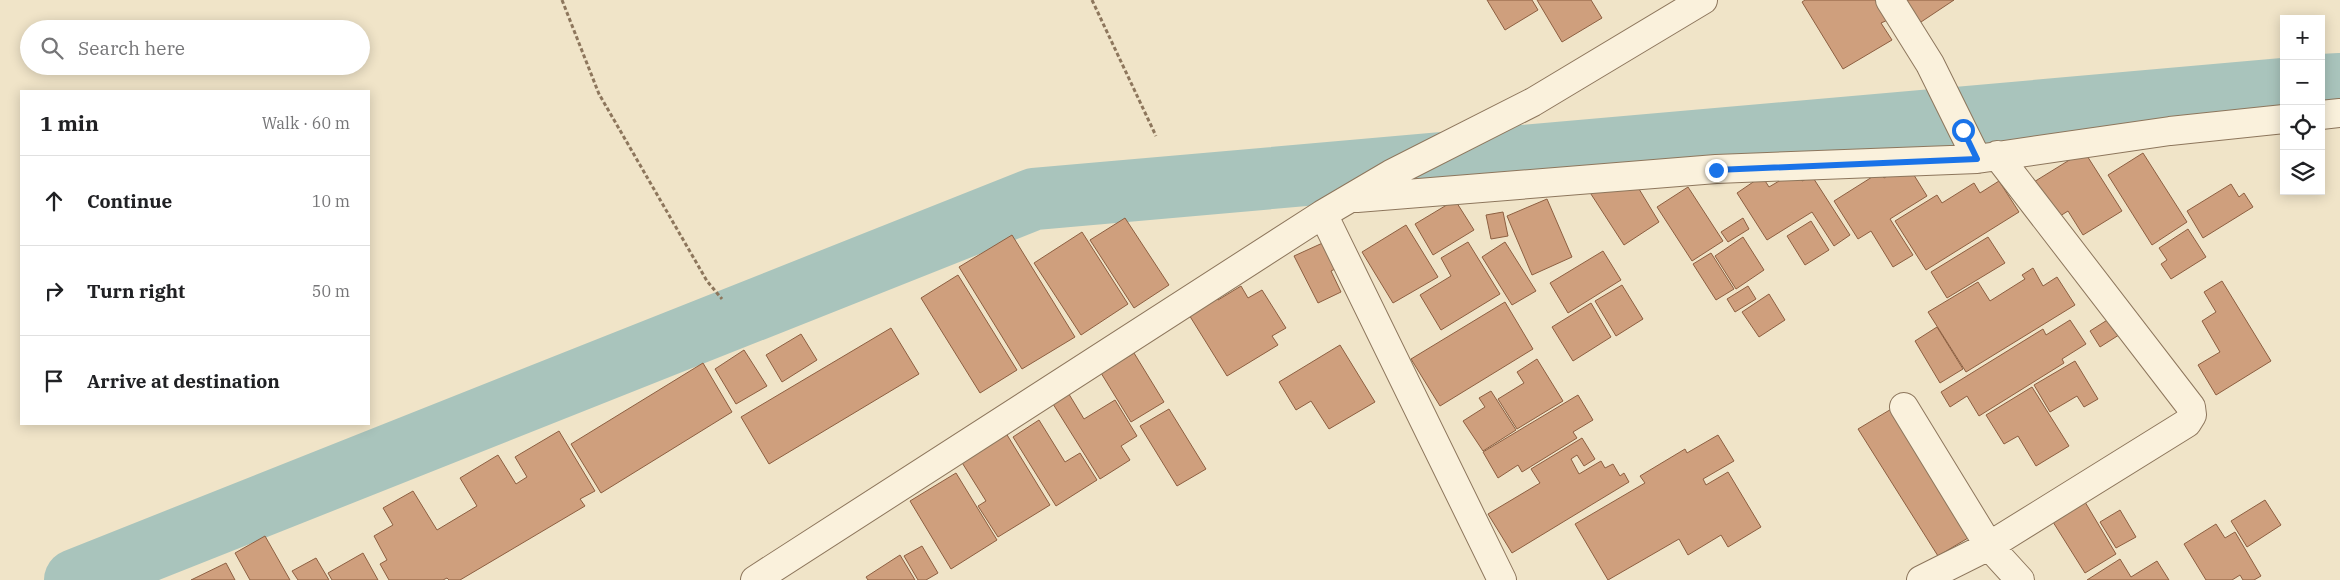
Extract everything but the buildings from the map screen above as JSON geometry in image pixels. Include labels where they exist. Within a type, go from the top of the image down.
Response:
[{"type":"street","points":[[755,580],[1323,214],[1391,174],[1533,102],[1703,0]]},
{"type":"street","points":[[1890,0],[1930,64],[1963,130],[2191,407],[2192,415],[2187,423],[1989,546],[1921,580]]},
{"type":"street","points":[[2325,115],[2340,113]]},
{"type":"street","points":[[1349,199],[1716,170],[1987,157],[2170,131],[2280,119]]},
{"type":"street","points":[[1323,214],[1502,580]]},
{"type":"street","points":[[1904,407],[1989,546],[2020,580]]},
{"type":"path","points":[[562,0],[599,94],[707,281],[722,299]]},
{"type":"path","points":[[1092,0],[1156,136]]},
{"type":"waterway","points":[[2325,85],[2340,84]]},
{"type":"waterway","points":[[75,580],[1034,199],[2280,89]]},
{"type":"route","points":[[1716,170],[1977,159],[1968,144],[1963,130]]}]
